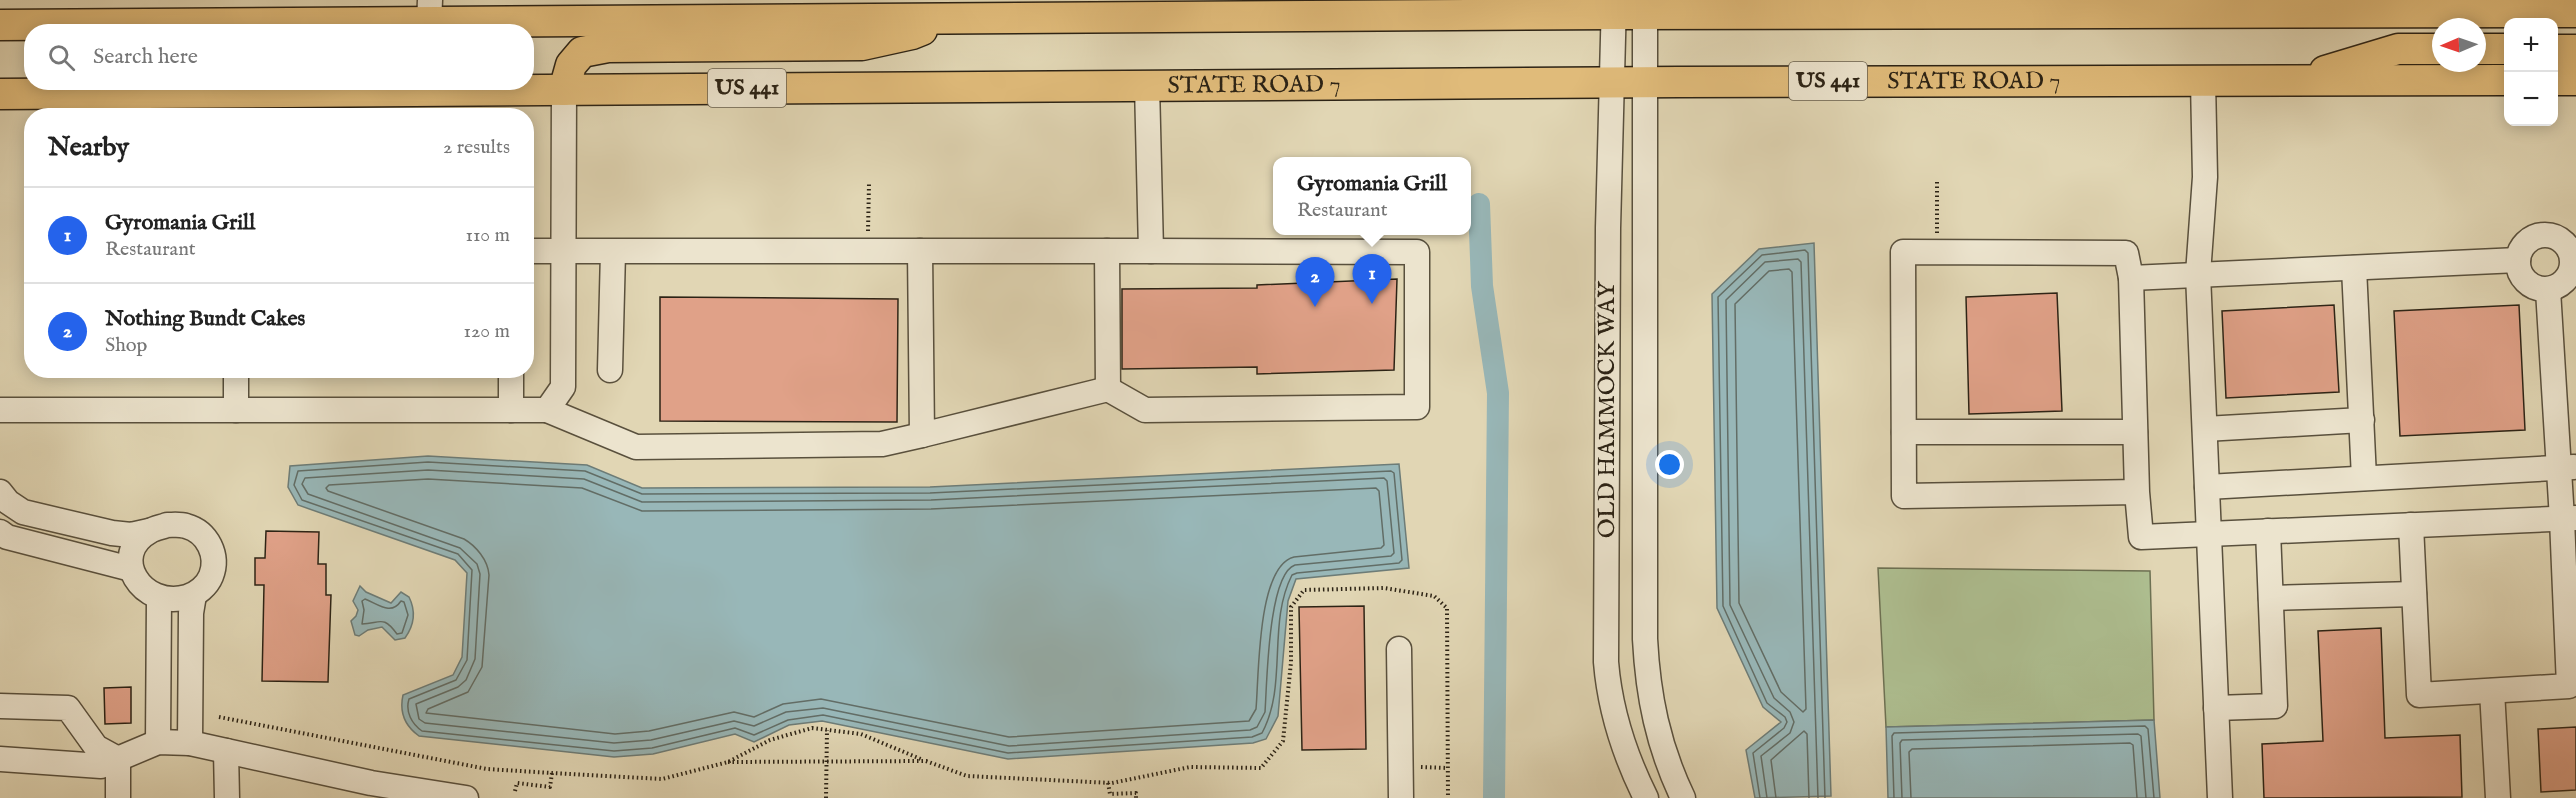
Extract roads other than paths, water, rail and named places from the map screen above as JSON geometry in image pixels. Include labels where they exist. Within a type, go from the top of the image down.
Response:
[{"type":"main road","points":[[61,24],[816,10],[946,19],[1614,7],[2431,6],[2576,12]]},
{"type":"main road","points":[[564,90],[571,65],[582,52],[608,47],[862,45],[912,34],[946,19]]},
{"type":"main road","points":[[0,25],[24,25]]},
{"type":"main road","points":[[2303,79],[2346,63],[2398,49],[2432,49]]},
{"type":"main road","points":[[2486,50],[2504,50]]},
{"type":"main road","points":[[2558,50],[2576,50]]},
{"type":"main road","name":"STATE ROAD 7","points":[[0,94],[1612,82],[2504,80]]},
{"type":"main road","points":[[2558,80],[2576,80]]},
{"type":"main road","points":[[256,92],[263,90]]},
{"type":"street","name":"OLD HAMMOCK WAY","points":[[1614,7],[1608,228],[1606,662],[1608,687],[1619,735],[1631,769],[1646,798]]},
{"type":"street","name":"OLD HAMMOCK WAY","points":[[1645,7],[1646,666],[1650,701],[1658,734],[1670,771],[1683,798]]},
{"type":"street","points":[[2203,81],[2205,177],[2198,274],[2220,798]]},
{"type":"street","points":[[1147,86],[1151,251]]},
{"type":"street","points":[[547,410],[563,387],[564,90]]},
{"type":"street","points":[[2549,235],[2565,243],[2574,259],[2569,276],[2557,287],[2548,290],[2540,290],[2526,282],[2521,276],[2518,260],[2524,244],[2532,238],[2549,235]]},
{"type":"street","points":[[0,410],[547,410],[636,447],[882,444],[1108,389],[1145,410],[1417,407],[1418,252],[534,251]]},
{"type":"street","points":[[920,251],[922,435]]},
{"type":"street","points":[[1107,251],[1108,389]]},
{"type":"street","points":[[610,370],[613,252]]},
{"type":"street","points":[[2137,492],[1904,496],[1903,252],[2127,253],[2131,278],[2137,492],[2141,537],[2569,518]]},
{"type":"street","points":[[2131,278],[2518,260]]},
{"type":"street","points":[[2354,268],[2364,478]]},
{"type":"street","points":[[2411,525],[2419,695],[2569,686],[2568,468],[2548,290]]},
{"type":"street","points":[[236,378],[236,410]]},
{"type":"street","points":[[511,378],[511,410]]},
{"type":"street","points":[[2205,429],[2362,420]]},
{"type":"street","points":[[1904,432],[2135,432]]},
{"type":"street","points":[[2207,487],[2568,468]]},
{"type":"street","points":[[0,492],[8,502],[23,512],[112,532],[130,535],[167,525],[186,526],[202,535],[213,549],[215,567],[208,583],[194,595],[177,600],[159,598],[141,586],[131,569],[132,555],[138,541],[149,531]]},
{"type":"street","points":[[2216,708],[2276,705],[2268,531]]},
{"type":"street","points":[[0,532],[7,537],[131,569]]},
{"type":"street","points":[[2271,598],[2414,594]]},
{"type":"street","points":[[190,743],[191,613],[194,595]]},
{"type":"street","points":[[158,742],[159,598]]},
{"type":"street","points":[[1399,649],[1401,798]]},
{"type":"street","points":[[2492,691],[2498,798]]},
{"type":"street","points":[[0,706],[68,708],[96,747],[118,759]]},
{"type":"street","points":[[0,759],[101,766],[158,742],[190,743],[370,791],[466,798]]},
{"type":"street","points":[[226,751],[227,798]]},
{"type":"street","points":[[118,759],[118,798]]},
{"type":"water","points":[[1814,243],[1831,796],[1755,798],[1746,750],[1781,722],[1763,707],[1717,608],[1712,294],[1759,249]]},
{"type":"water","points":[[428,456],[587,465],[642,488],[930,487],[1399,464],[1409,568],[1296,579],[1288,601],[1278,716],[1266,739],[1253,743],[1008,759],[822,721],[789,725],[754,742],[735,734],[653,754],[614,757],[419,736],[404,719],[403,695],[453,675],[462,657],[467,573],[455,560],[298,505],[288,487],[290,466]]},
{"type":"water","points":[[360,586],[366,592],[391,603],[401,592],[409,597],[413,607],[413,618],[411,628],[405,638],[395,640],[382,627],[368,630],[359,636],[355,635],[351,621],[358,610],[353,601]]},
{"type":"water","points":[[2154,720],[2160,798],[1888,798],[1886,727]]},
{"type":"waterway","points":[[1479,204],[1482,286],[1498,393],[1494,798]]},
{"type":"place","name":"Gyromania Grill","points":[[1372,304]]},
{"type":"place","name":"Nothing Bundt Cakes","points":[[1315,307]]}]
